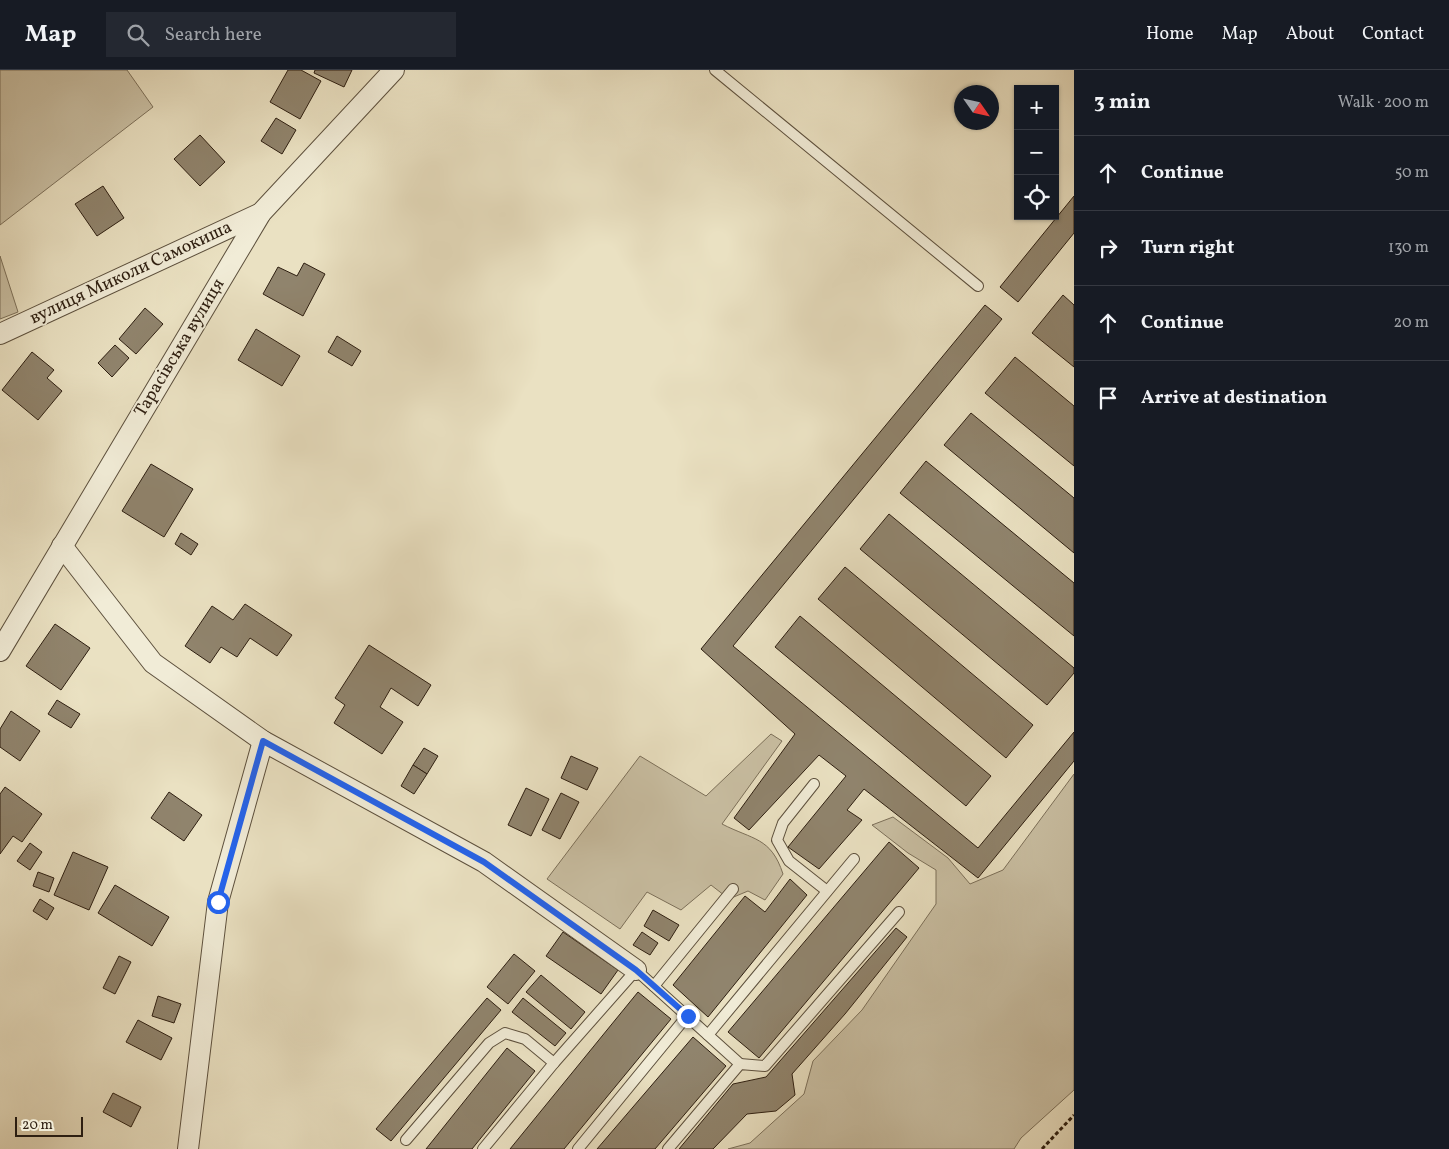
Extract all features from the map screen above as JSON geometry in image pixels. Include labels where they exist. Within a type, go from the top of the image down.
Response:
[{"type":"street","name":"Тарасівська вулиця","points":[[0,652],[261,213],[394,70]]},
{"type":"street","name":"вулиця Миколи Самокиша","points":[[0,334],[261,213]]},
{"type":"street","points":[[62,546],[153,663],[263,741],[484,862],[636,970]]},
{"type":"street","points":[[188,1149],[218,902],[263,741]]},
{"type":"lane","points":[[715,70],[978,286]]},
{"type":"lane","points":[[814,784],[783,823],[777,840],[789,861],[827,891]]},
{"type":"lane","points":[[708,1035],[854,859]]},
{"type":"lane","points":[[654,986],[732,890]]},
{"type":"lane","points":[[483,1149],[554,1063],[636,970],[740,1064],[765,1066],[899,912]]},
{"type":"lane","points":[[578,1149],[688,1016]]},
{"type":"lane","points":[[406,1140],[489,1044],[505,1033],[525,1040],[554,1063]]},
{"type":"lane","points":[[668,1149],[740,1064]]},
{"type":"path","points":[[1042,1149],[1074,1115]]},
{"type":"shaded area","points":[[0,70],[127,70],[153,107],[0,225]]},
{"type":"shaded area","points":[[0,256],[18,312],[0,319]]},
{"type":"shaded area","points":[[771,734],[782,741],[722,824],[760,841],[773,853],[783,874],[765,900],[748,891],[729,899],[711,885],[681,910],[647,892],[620,929],[547,879],[640,756],[706,796]]},
{"type":"shaded area","points":[[1074,774],[1074,1090],[1021,1138],[1014,1149],[728,1149],[750,1143],[804,1094],[813,1061],[862,1010],[936,904],[936,870],[908,853],[872,825],[893,817],[948,858],[970,884],[1003,870]]},
{"type":"building","points":[[288,70],[301,70],[321,81],[300,119],[270,102]]},
{"type":"building","points":[[315,70],[352,70],[344,87],[314,73]]},
{"type":"building","points":[[276,118],[296,130],[282,154],[261,141]]},
{"type":"building","points":[[200,135],[225,162],[200,186],[174,159]]},
{"type":"building","points":[[103,186],[124,218],[97,236],[75,204]]},
{"type":"building","points":[[1074,196],[1074,233],[1018,302],[1000,287],[1054,220],[1059,220],[1059,214]]},
{"type":"building","points":[[304,263],[325,274],[303,316],[263,294],[278,267],[297,276]]},
{"type":"building","points":[[1063,295],[1074,305],[1074,367],[1032,333]]},
{"type":"building","points":[[985,305],[1002,319],[733,646],[978,848],[1074,732],[1074,761],[978,878],[864,789],[847,810],[862,820],[819,869],[788,847],[846,776],[819,755],[749,830],[734,818],[795,734],[701,649]]},
{"type":"building","points":[[145,308],[163,324],[136,354],[119,339]]},
{"type":"building","points":[[256,329],[300,356],[282,386],[238,360]]},
{"type":"building","points":[[337,336],[361,351],[352,366],[328,352]]},
{"type":"building","points":[[115,345],[129,358],[112,377],[98,363]]},
{"type":"building","points":[[32,352],[54,370],[47,378],[62,391],[38,420],[2,390]]},
{"type":"building","points":[[1015,357],[1074,406],[1074,466],[985,393]]},
{"type":"building","points":[[971,413],[1074,498],[1074,553],[944,445]]},
{"type":"building","points":[[926,461],[1074,583],[1074,636],[900,493]]},
{"type":"building","points":[[151,464],[193,489],[164,537],[122,511]]},
{"type":"building","points":[[889,514],[1074,668],[1074,673],[1047,705],[860,549]]},
{"type":"building","points":[[181,533],[198,544],[191,555],[175,544]]},
{"type":"building","points":[[845,567],[1033,725],[1006,758],[818,599]]},
{"type":"building","points":[[245,604],[292,635],[277,656],[250,638],[237,657],[221,647],[210,663],[185,646],[212,606],[233,620]]},
{"type":"building","points":[[800,616],[991,776],[966,806],[775,647]]},
{"type":"building","points":[[55,624],[90,648],[61,690],[26,666]]},
{"type":"building","points":[[369,645],[431,685],[418,706],[391,688],[380,707],[403,722],[382,754],[334,723],[345,705],[335,698]]},
{"type":"building","points":[[57,700],[80,714],[71,728],[48,714]]},
{"type":"building","points":[[11,711],[40,731],[20,761],[0,747],[0,729]]},
{"type":"building","points":[[424,748],[438,756],[427,774],[413,765]]},
{"type":"building","points":[[571,756],[598,768],[587,790],[561,778]]},
{"type":"building","points":[[413,765],[427,774],[414,794],[401,786]]},
{"type":"building","points":[[5,787],[42,814],[22,842],[13,836],[0,854],[0,794]]},
{"type":"building","points":[[526,788],[549,799],[531,836],[508,825]]},
{"type":"building","points":[[169,792],[202,815],[184,841],[151,818]]},
{"type":"building","points":[[561,793],[579,802],[560,839],[542,830]]},
{"type":"building","points":[[889,842],[919,868],[759,1058],[728,1032]]},
{"type":"building","points":[[30,843],[42,852],[30,870],[17,861]]},
{"type":"building","points":[[73,852],[108,867],[89,910],[54,895]]},
{"type":"building","points":[[38,872],[54,878],[49,892],[33,886]]},
{"type":"building","points":[[790,879],[807,895],[708,1017],[673,985],[745,896],[765,912]]},
{"type":"building","points":[[115,885],[169,917],[152,946],[98,913]]},
{"type":"building","points":[[40,899],[54,908],[47,920],[33,911]]},
{"type":"building","points":[[653,910],[679,925],[669,941],[644,926]]},
{"type":"building","points":[[896,928],[907,937],[845,1014],[792,1074],[795,1095],[776,1111],[747,1114],[713,1149],[679,1149],[733,1084],[766,1077]]},
{"type":"building","points":[[563,932],[618,970],[601,994],[546,956]]},
{"type":"building","points":[[642,932],[658,943],[650,955],[633,945]]},
{"type":"building","points":[[514,954],[535,971],[508,1004],[487,987]]},
{"type":"building","points":[[119,956],[131,962],[115,994],[103,988]]},
{"type":"building","points":[[541,975],[585,1012],[571,1029],[526,992]]},
{"type":"building","points":[[638,992],[671,1019],[564,1149],[510,1149]]},
{"type":"building","points":[[158,996],[181,1004],[174,1023],[152,1016]]},
{"type":"building","points":[[487,998],[501,1010],[391,1141],[376,1129]]},
{"type":"building","points":[[523,998],[566,1033],[555,1046],[512,1012]]},
{"type":"building","points":[[138,1020],[172,1038],[161,1060],[126,1042]]},
{"type":"building","points":[[693,1037],[726,1066],[655,1149],[597,1149]]},
{"type":"building","points":[[507,1048],[535,1071],[472,1149],[426,1149]]},
{"type":"building","points":[[113,1093],[141,1107],[131,1127],[103,1112]]},
{"type":"route","points":[[218,902],[263,741],[484,862],[636,970],[688,1016]]}]
